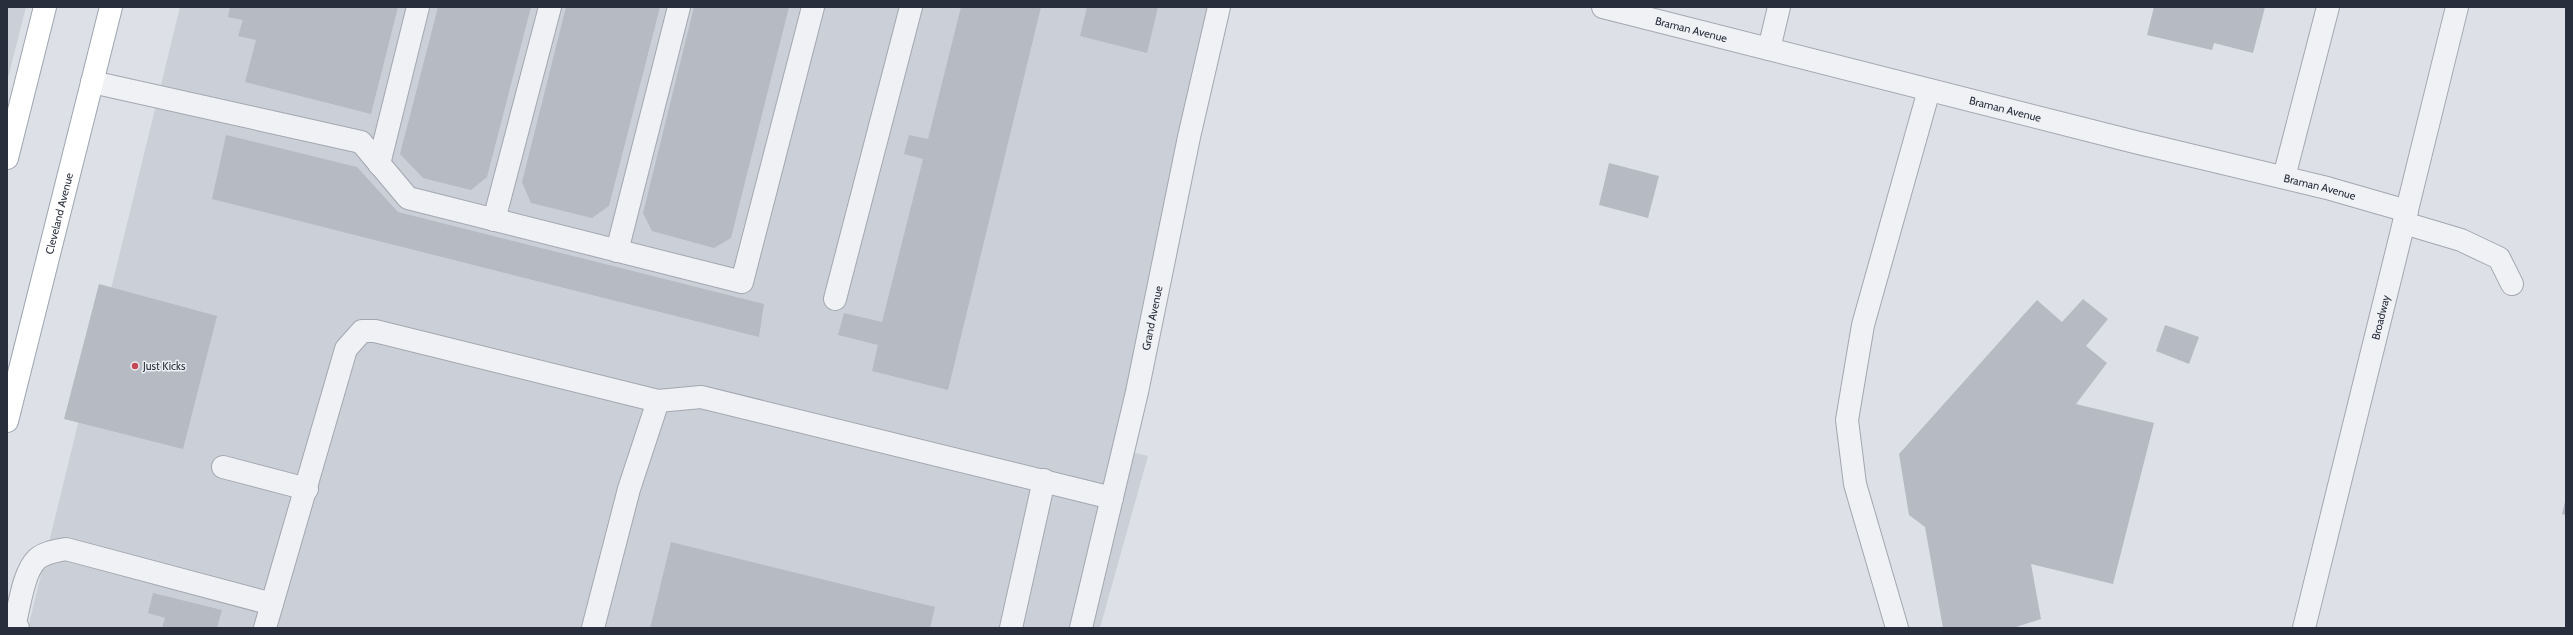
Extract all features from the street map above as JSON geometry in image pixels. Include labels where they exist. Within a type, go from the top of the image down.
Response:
[{"type":"main road","points":[[7,158],[45,7]]},
{"type":"main road","name":"Cleveland Avenue","points":[[7,421],[111,7]]},
{"type":"street","points":[[379,164],[418,7]]},
{"type":"street","points":[[494,220],[550,7]]},
{"type":"street","points":[[617,251],[679,7]]},
{"type":"street","points":[[92,82],[361,142],[408,198],[742,282],[813,7]]},
{"type":"street","points":[[836,299],[912,7]]},
{"type":"street","name":"Grand Avenue","points":[[1081,628],[1137,392],[1189,138],[1219,7]]},
{"type":"street","name":"Braman Avenue","points":[[1603,7],[1929,90],[2284,177],[2406,217],[2461,240],[2499,258],[2512,284]]},
{"type":"street","points":[[1769,50],[1779,7]]},
{"type":"street","points":[[2284,177],[2328,7]]},
{"type":"street","name":"Broadway","points":[[2304,628],[2457,7]]},
{"type":"street","points":[[1897,628],[1855,484],[1847,420],[1863,325],[1929,90]]},
{"type":"street","points":[[265,628],[307,489],[346,349],[362,331],[375,331],[658,401],[701,397],[1044,480],[1112,498]]},
{"type":"street","points":[[593,628],[629,489],[658,401]]},
{"type":"street","points":[[223,467],[307,489]]},
{"type":"street","points":[[1011,628],[1044,480]]},
{"type":"street","points":[[18,628],[14,627],[28,573],[36,560],[47,553],[66,549],[272,604]]},
{"type":"shaded area","points":[[7,7],[26,7],[7,82]]},
{"type":"shaded area","points":[[180,7],[1221,7],[1116,448],[1148,456],[1100,628],[28,628]]},
{"type":"building","points":[[230,7],[398,7],[371,114],[245,82],[256,40],[238,36],[243,20],[228,17]]},
{"type":"building","points":[[438,7],[531,7],[487,177],[471,190],[423,178],[400,154]]},
{"type":"building","points":[[566,7],[660,7],[609,206],[592,218],[531,203],[522,182]]},
{"type":"building","points":[[694,7],[789,7],[731,238],[714,248],[652,231],[643,213]]},
{"type":"building","points":[[961,7],[1041,7],[948,390],[872,371],[878,345],[838,335],[844,313],[882,322],[923,159],[904,154],[909,135],[928,139]]},
{"type":"building","points":[[1087,7],[1158,7],[1147,53],[1080,36]]},
{"type":"building","points":[[2154,7],[2265,7],[2253,53],[2214,43],[2212,50],[2147,35]]},
{"type":"building","points":[[226,135],[357,167],[398,212],[764,304],[759,337],[212,199]]},
{"type":"building","points":[[1609,163],[1659,176],[1648,218],[1599,205]]},
{"type":"building","points":[[99,284],[217,316],[183,449],[64,419]]},
{"type":"building","points":[[2083,299],[2108,319],[2086,346],[2107,363],[2076,404],[2154,423],[2113,584],[2031,564],[2041,619],[2013,628],[1943,628],[1925,527],[1909,515],[1899,454],[2037,300],[2062,322]]},
{"type":"building","points":[[2165,325],[2199,337],[2189,364],[2156,351]]},
{"type":"building","points":[[2566,502],[2566,515],[2562,514]]},
{"type":"building","points":[[671,542],[935,607],[930,628],[650,628]]},
{"type":"building","points":[[153,593],[222,610],[217,628],[162,628],[165,618],[148,613]]},
{"type":"place","name":"Just Kicks","points":[[135,366]]}]
